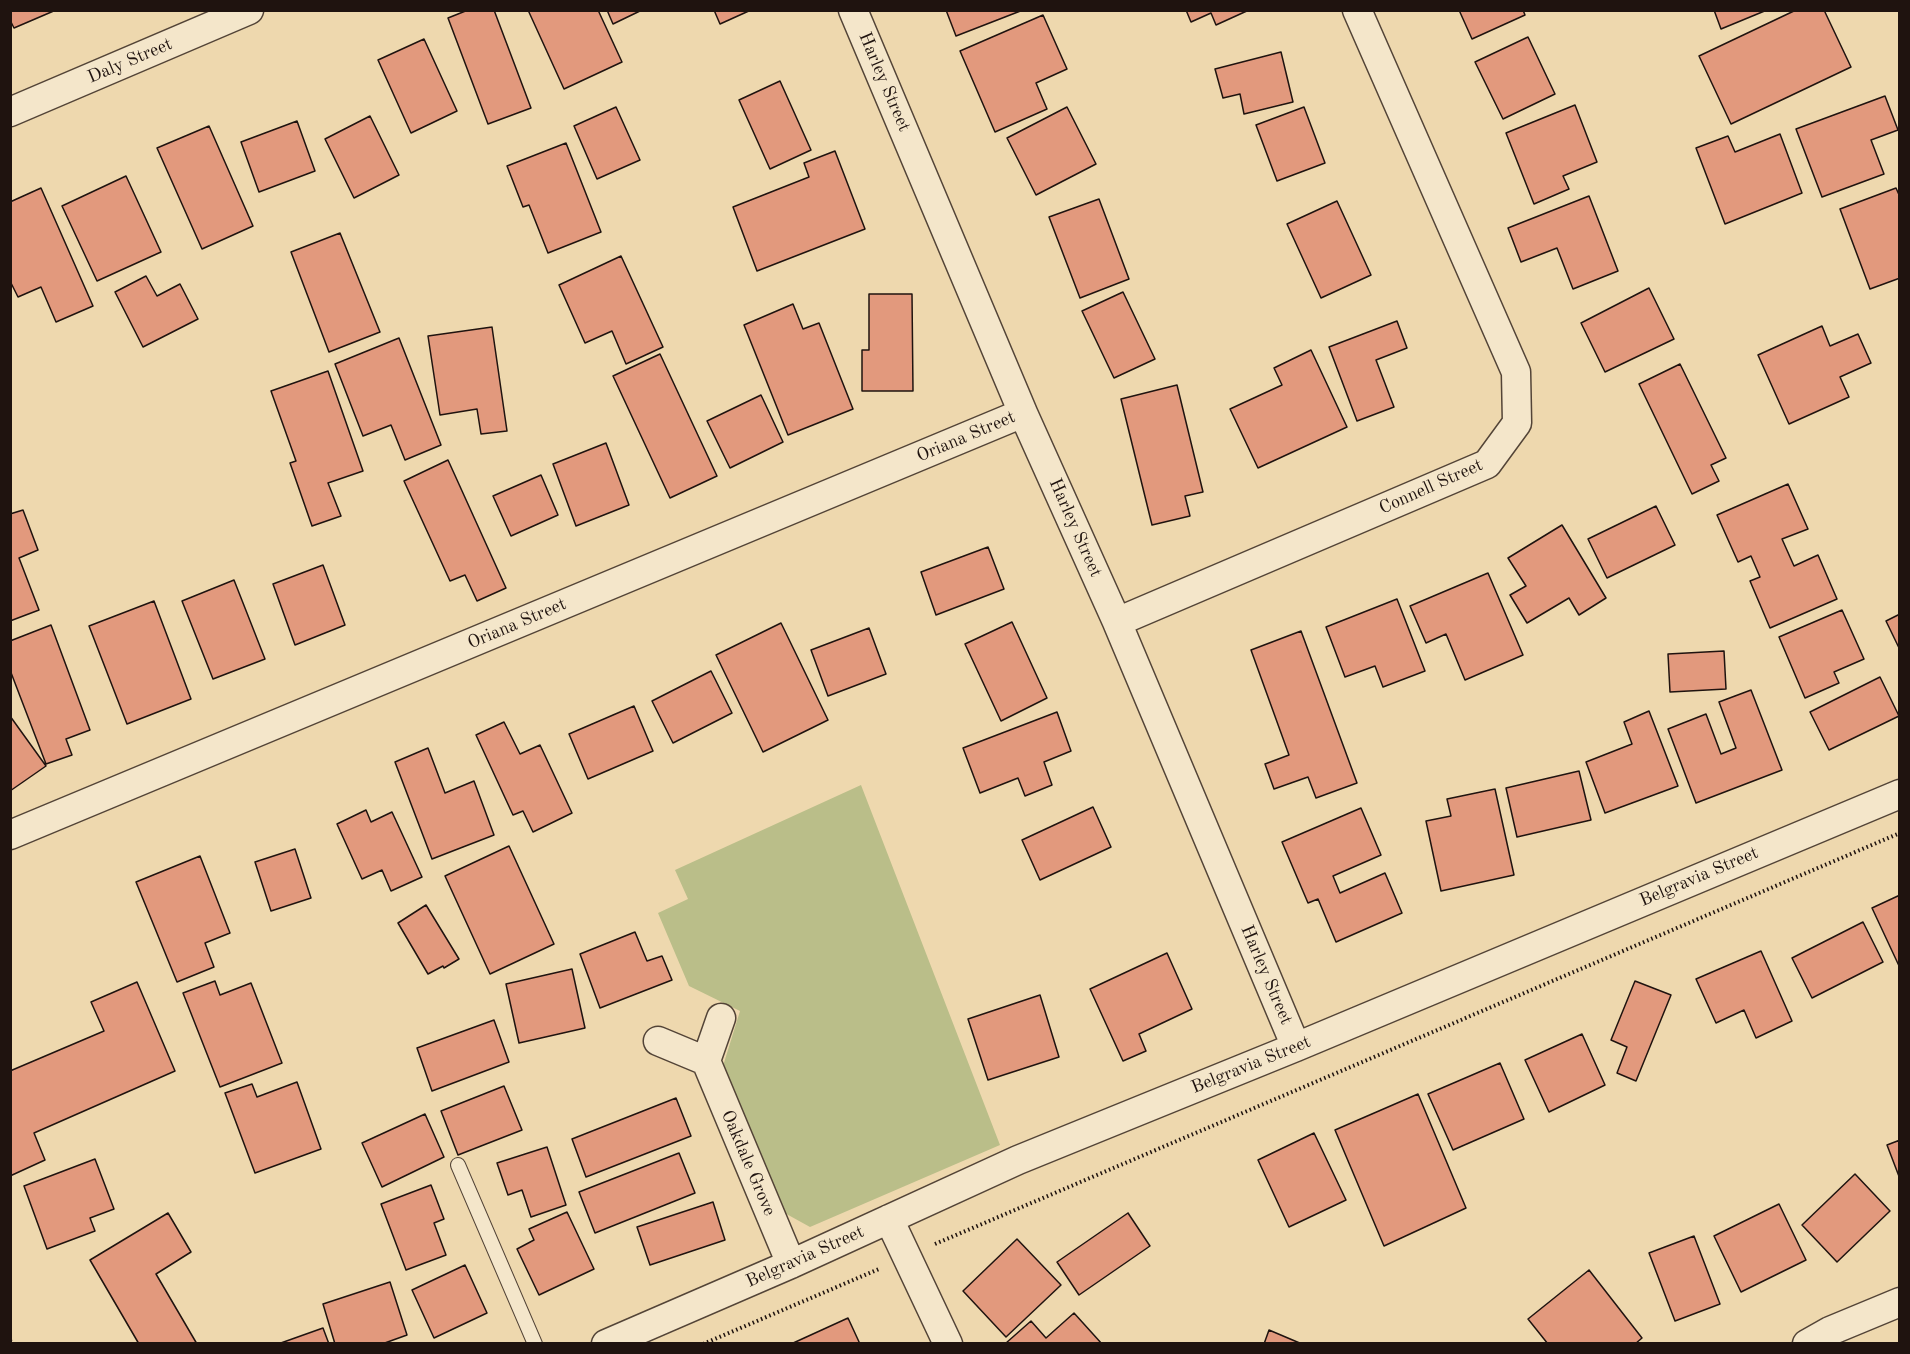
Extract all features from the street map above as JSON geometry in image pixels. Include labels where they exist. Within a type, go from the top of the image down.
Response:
[{"type":"street","name":"Daly Street","points":[[10,112],[249,10]]},
{"type":"street","name":"Harley Street","points":[[854,10],[1023,413],[1117,622],[1296,1047]]},
{"type":"street","name":"Connell Street","points":[[1117,622],[1487,464],[1516,423],[1516,372],[1356,10]]},
{"type":"street","name":"Oriana Street","points":[[10,835],[1023,413]]},
{"type":"street","name":"Belgravia Street","points":[[606,1344],[790,1264],[1018,1160],[1296,1047],[1899,794]]},
{"type":"street","points":[[658,1041],[706,1061],[721,1018]]},
{"type":"street","name":"Oakdale Grove","points":[[706,1061],[790,1264]]},
{"type":"street","points":[[889,1219],[948,1344]]},
{"type":"street","points":[[1808,1344],[1830,1331],[1899,1302]]},
{"type":"lane","points":[[458,1165],[535,1344]]},
{"type":"path","points":[[703,1344],[1899,833]]},
{"type":"green space","points":[[861,785],[1000,1145],[810,1227],[781,1211],[723,1066],[740,1011],[689,986],[658,913],[688,899],[675,870]]},
{"type":"building","points":[[10,10],[56,10],[14,28],[10,20]]},
{"type":"building","points":[[468,10],[494,10],[531,108],[488,124],[448,18]]},
{"type":"building","points":[[528,10],[598,10],[622,62],[564,89]]},
{"type":"building","points":[[607,10],[642,10],[613,24]]},
{"type":"building","points":[[714,10],[751,10],[720,24]]},
{"type":"building","points":[[946,10],[1023,10],[956,36]]},
{"type":"building","points":[[1186,10],[1249,10],[1216,25],[1211,13],[1191,22]]},
{"type":"building","points":[[1459,10],[1523,10],[1525,15],[1472,39]]},
{"type":"building","points":[[1714,10],[1767,10],[1721,29]]},
{"type":"building","points":[[1796,10],[1824,10],[1851,67],[1731,124],[1699,56]]},
{"type":"building","points":[[1043,15],[1067,69],[1036,83],[1047,109],[995,132],[960,51]]},
{"type":"building","points":[[1528,37],[1555,94],[1503,119],[1475,62]]},
{"type":"building","points":[[424,39],[457,111],[411,133],[378,60]]},
{"type":"building","points":[[1281,52],[1293,102],[1244,114],[1240,94],[1223,98],[1215,69]]},
{"type":"building","points":[[780,81],[811,150],[770,169],[739,100]]},
{"type":"building","points":[[1885,96],[1898,130],[1871,140],[1884,174],[1822,197],[1796,129]]},
{"type":"building","points":[[1575,105],[1597,162],[1563,176],[1569,189],[1534,204],[1506,133]]},
{"type":"building","points":[[616,107],[640,160],[597,179],[574,126]]},
{"type":"building","points":[[1067,107],[1096,164],[1036,195],[1007,138]]},
{"type":"building","points":[[1304,107],[1325,163],[1277,181],[1256,125]]},
{"type":"building","points":[[370,116],[399,175],[354,198],[325,139]]},
{"type":"building","points":[[297,121],[315,171],[259,192],[241,142]]},
{"type":"building","points":[[209,126],[253,226],[202,249],[157,148]]},
{"type":"building","points":[[1780,134],[1802,193],[1725,224],[1696,148],[1728,136],[1735,152]]},
{"type":"building","points":[[566,143],[601,232],[548,253],[529,205],[523,207],[507,166]]},
{"type":"building","points":[[835,151],[865,229],[757,271],[733,207],[809,177],[804,163]]},
{"type":"building","points":[[126,176],[161,252],[97,281],[62,206]]},
{"type":"building","points":[[41,188],[93,306],[56,322],[41,287],[18,297],[10,281],[10,202]]},
{"type":"building","points":[[1896,188],[1900,197],[1900,278],[1870,289],[1840,209]]},
{"type":"building","points":[[1589,196],[1618,271],[1573,289],[1557,248],[1521,262],[1508,228]]},
{"type":"building","points":[[1099,199],[1129,279],[1080,298],[1049,217]]},
{"type":"building","points":[[1337,201],[1371,275],[1321,298],[1287,224]]},
{"type":"building","points":[[340,233],[380,332],[329,352],[291,252]]},
{"type":"building","points":[[621,256],[663,347],[626,364],[612,331],[585,343],[559,285]]},
{"type":"building","points":[[146,276],[157,296],[180,284],[198,319],[143,347],[115,292]]},
{"type":"building","points":[[1649,288],[1674,339],[1605,372],[1581,323]]},
{"type":"building","points":[[1123,292],[1155,359],[1114,378],[1082,311]]},
{"type":"building","points":[[869,294],[912,294],[913,391],[862,391],[862,350],[869,350]]},
{"type":"building","points":[[793,304],[803,329],[819,323],[853,409],[788,435],[744,325]]},
{"type":"building","points":[[1397,321],[1407,348],[1376,360],[1394,407],[1357,421],[1329,347]]},
{"type":"building","points":[[1822,326],[1830,346],[1858,334],[1871,363],[1840,377],[1849,397],[1789,424],[1758,355]]},
{"type":"building","points":[[492,327],[507,431],[481,434],[477,409],[440,415],[428,336]]},
{"type":"building","points":[[399,338],[441,445],[405,460],[391,425],[363,436],[335,364]]},
{"type":"building","points":[[1311,350],[1347,427],[1258,468],[1230,409],[1282,385],[1274,368]]},
{"type":"building","points":[[660,354],[717,476],[670,498],[613,376]]},
{"type":"building","points":[[1680,364],[1726,458],[1711,465],[1719,481],[1692,494],[1639,384]]},
{"type":"building","points":[[328,371],[363,471],[328,483],[341,516],[312,526],[290,463],[296,461],[271,391]]},
{"type":"building","points":[[1177,385],[1203,492],[1185,496],[1190,516],[1152,525],[1121,399]]},
{"type":"building","points":[[761,395],[783,442],[730,468],[707,421]]},
{"type":"building","points":[[606,443],[629,505],[576,526],[553,464]]},
{"type":"building","points":[[448,460],[506,588],[477,601],[465,575],[450,581],[404,481]]},
{"type":"building","points":[[541,475],[558,515],[511,536],[493,496]]},
{"type":"building","points":[[1788,484],[1808,529],[1782,539],[1794,566],[1818,555],[1837,599],[1770,628],[1750,581],[1760,577],[1751,556],[1738,562],[1717,515]]},
{"type":"building","points":[[1656,506],[1675,545],[1607,578],[1588,539]]},
{"type":"building","points":[[23,510],[38,550],[19,558],[39,610],[10,621],[10,514]]},
{"type":"building","points":[[1562,525],[1606,598],[1579,615],[1569,598],[1527,623],[1510,595],[1526,586],[1508,558]]},
{"type":"building","points":[[988,547],[1004,589],[936,615],[921,572]]},
{"type":"building","points":[[323,565],[345,625],[295,645],[273,584]]},
{"type":"building","points":[[1488,573],[1523,655],[1465,680],[1446,634],[1426,643],[1410,606]]},
{"type":"building","points":[[234,580],[265,659],[213,679],[182,601]]},
{"type":"building","points":[[1397,599],[1425,671],[1383,687],[1375,666],[1345,677],[1326,627]]},
{"type":"building","points":[[154,601],[191,699],[127,724],[89,626]]},
{"type":"building","points":[[1842,610],[1864,659],[1834,672],[1839,683],[1805,698],[1779,637]]},
{"type":"building","points":[[1900,614],[1900,650],[1886,621]]},
{"type":"building","points":[[1012,622],[1047,698],[1001,721],[965,644]]},
{"type":"building","points":[[781,623],[828,720],[763,752],[716,655]]},
{"type":"building","points":[[51,625],[90,730],[66,739],[72,755],[46,764],[10,670],[10,641]]},
{"type":"building","points":[[869,628],[886,674],[828,696],[811,650]]},
{"type":"building","points":[[1301,631],[1357,783],[1316,798],[1308,777],[1274,789],[1265,764],[1289,755],[1251,650]]},
{"type":"building","points":[[1724,651],[1726,689],[1670,692],[1668,654]]},
{"type":"building","points":[[711,671],[732,713],[673,743],[652,701]]},
{"type":"building","points":[[1880,677],[1899,716],[1829,750],[1810,712]]},
{"type":"building","points":[[1751,690],[1782,770],[1696,803],[1668,729],[1706,714],[1721,754],[1736,748],[1719,702]]},
{"type":"building","points":[[634,706],[653,751],[588,779],[569,734]]},
{"type":"building","points":[[1649,711],[1678,786],[1605,813],[1586,762],[1632,744],[1624,722]]},
{"type":"building","points":[[1057,712],[1071,751],[1044,762],[1052,785],[1025,796],[1018,778],[980,793],[963,748]]},
{"type":"building","points":[[10,716],[46,766],[10,791]]},
{"type":"building","points":[[504,722],[520,754],[540,745],[572,813],[533,832],[523,811],[513,815],[476,735]]},
{"type":"building","points":[[428,748],[445,793],[474,781],[494,835],[432,859],[395,762]]},
{"type":"building","points":[[1579,771],[1591,820],[1517,837],[1506,788]]},
{"type":"building","points":[[1495,789],[1514,875],[1441,891],[1426,821],[1451,816],[1447,799]]},
{"type":"building","points":[[1093,807],[1111,847],[1040,880],[1022,840]]},
{"type":"building","points":[[1361,808],[1381,855],[1333,876],[1340,893],[1385,873],[1402,913],[1336,942],[1318,899],[1308,903],[1282,842]]},
{"type":"building","points":[[366,810],[371,822],[392,812],[422,877],[391,891],[382,870],[362,879],[337,824]]},
{"type":"building","points":[[509,846],[554,944],[490,974],[445,876]]},
{"type":"building","points":[[295,849],[311,898],[271,911],[255,862]]},
{"type":"building","points":[[200,856],[230,933],[205,943],[214,967],[177,982],[136,882]]},
{"type":"building","points":[[1900,895],[1900,968],[1872,908]]},
{"type":"building","points":[[426,905],[459,959],[428,974],[398,923]]},
{"type":"building","points":[[1863,922],[1883,962],[1812,998],[1792,958]]},
{"type":"building","points":[[635,932],[647,961],[662,956],[672,980],[600,1008],[580,954]]},
{"type":"building","points":[[1761,951],[1792,1021],[1756,1038],[1744,1010],[1716,1023],[1696,979]]},
{"type":"building","points":[[1167,953],[1192,1009],[1139,1034],[1146,1051],[1123,1061],[1090,989]]},
{"type":"building","points":[[572,969],[585,1028],[519,1043],[506,984]]},
{"type":"building","points":[[215,981],[220,995],[251,983],[282,1063],[220,1087],[183,993]]},
{"type":"building","points":[[1635,981],[1671,995],[1636,1081],[1617,1073],[1627,1047],[1611,1040]]},
{"type":"building","points":[[137,982],[175,1071],[34,1133],[45,1160],[10,1176],[10,1071],[104,1031],[91,1002]]},
{"type":"building","points":[[1040,995],[1059,1057],[988,1080],[968,1019]]},
{"type":"building","points":[[494,1020],[509,1062],[432,1091],[417,1048]]},
{"type":"building","points":[[1582,1034],[1605,1085],[1549,1112],[1525,1060]]},
{"type":"building","points":[[1500,1063],[1524,1119],[1453,1150],[1428,1094]]},
{"type":"building","points":[[297,1082],[321,1149],[255,1173],[225,1093],[252,1084],[257,1097]]},
{"type":"building","points":[[504,1086],[522,1130],[458,1155],[441,1111]]},
{"type":"building","points":[[1418,1094],[1466,1208],[1384,1246],[1335,1130]]},
{"type":"building","points":[[676,1098],[691,1136],[586,1177],[572,1139]]},
{"type":"building","points":[[425,1114],[444,1157],[382,1187],[362,1143]]},
{"type":"building","points":[[1314,1133],[1346,1200],[1289,1227],[1258,1160]]},
{"type":"building","points":[[1900,1140],[1900,1179],[1887,1145]]},
{"type":"building","points":[[547,1147],[566,1205],[531,1217],[522,1190],[508,1195],[497,1163]]},
{"type":"building","points":[[679,1153],[695,1193],[595,1233],[579,1192]]},
{"type":"building","points":[[95,1159],[114,1209],[90,1218],[95,1231],[47,1249],[24,1186]]},
{"type":"building","points":[[1855,1174],[1890,1211],[1837,1262],[1802,1225]]},
{"type":"building","points":[[431,1185],[444,1219],[434,1223],[446,1255],[406,1270],[381,1204]]},
{"type":"building","points":[[713,1202],[725,1240],[650,1265],[637,1227]]},
{"type":"building","points":[[1779,1204],[1806,1260],[1741,1292],[1714,1236]]},
{"type":"building","points":[[567,1212],[594,1269],[539,1295],[517,1249],[534,1240],[529,1229]]},
{"type":"building","points":[[168,1213],[191,1252],[156,1274],[197,1344],[139,1344],[90,1260]]},
{"type":"building","points":[[1128,1213],[1150,1246],[1079,1295],[1057,1262]]},
{"type":"building","points":[[1694,1236],[1720,1304],[1675,1321],[1649,1253]]},
{"type":"building","points":[[1017,1239],[1061,1285],[1006,1337],[963,1291]]},
{"type":"building","points":[[465,1265],[487,1313],[434,1338],[412,1290]]},
{"type":"building","points":[[1589,1270],[1642,1338],[1635,1344],[1548,1344],[1528,1319]]},
{"type":"building","points":[[390,1282],[407,1335],[382,1344],[335,1344],[323,1304]]},
{"type":"building","points":[[1074,1313],[1102,1344],[1006,1343],[1031,1321],[1046,1338]]},
{"type":"building","points":[[848,1318],[860,1344],[791,1344]]},
{"type":"building","points":[[323,1328],[329,1344],[278,1344]]},
{"type":"building","points":[[1269,1330],[1302,1344],[1264,1344]]}]
